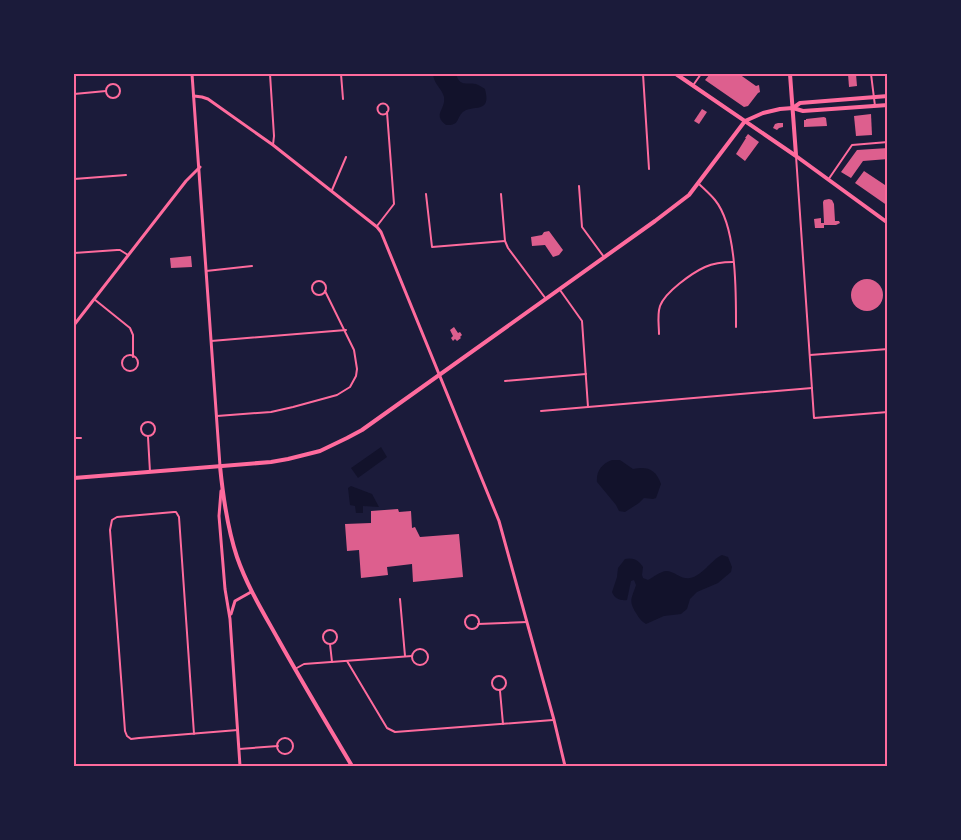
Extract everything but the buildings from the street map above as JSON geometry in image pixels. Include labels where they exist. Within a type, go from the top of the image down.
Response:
[{"type":"main road","points":[[676,74],[694,84],[888,223]]},
{"type":"main road","points":[[790,74],[796,156]]},
{"type":"main road","points":[[74,478],[271,462],[320,450],[347,438],[439,376],[689,195],[746,121],[767,112],[792,108],[800,103],[888,96]]},
{"type":"main road","points":[[792,108],[803,111],[888,105]]},
{"type":"main road","points":[[220,466],[227,520],[237,559],[252,592],[352,766]]},
{"type":"street","points":[[192,74],[220,466]]},
{"type":"street","points":[[270,74],[273,146]]},
{"type":"street","points":[[341,74],[343,99]]},
{"type":"street","points":[[643,74],[649,169]]},
{"type":"street","points":[[694,84],[700,74]]},
{"type":"street","points":[[871,74],[875,106]]},
{"type":"street","points":[[111,84],[118,86],[120,90],[114,98],[106,91],[111,84]]},
{"type":"street","points":[[74,94],[106,91]]},
{"type":"street","points":[[194,96],[208,99],[377,226],[387,245],[499,521],[565,766]]},
{"type":"street","points":[[377,226],[394,204],[387,112]]},
{"type":"street","points":[[828,180],[852,145],[888,142]]},
{"type":"street","points":[[796,156],[814,418],[888,412]]},
{"type":"street","points":[[332,191],[346,157]]},
{"type":"street","points":[[74,325],[186,181],[200,167]]},
{"type":"street","points":[[74,179],[126,175]]},
{"type":"street","points":[[698,183],[716,200],[726,220],[731,239],[736,327]]},
{"type":"street","points":[[579,186],[582,227],[604,258]]},
{"type":"street","points":[[426,194],[432,247],[505,241]]},
{"type":"street","points":[[501,194],[505,241],[546,299]]},
{"type":"street","points":[[74,253],[120,250],[128,255]]},
{"type":"street","points":[[659,334],[659,309],[663,299],[672,289],[705,267],[718,262],[733,262]]},
{"type":"street","points":[[206,271],[252,266]]},
{"type":"street","points":[[217,416],[271,412],[345,391],[353,381],[357,369],[354,350],[325,291],[325,284],[321,281],[314,281],[311,290],[315,294],[322,294],[325,291]]},
{"type":"street","points":[[560,289],[582,321],[588,407]]},
{"type":"street","points":[[94,299],[130,328],[133,335],[134,357],[137,360],[136,368],[131,371],[126,370],[122,364],[123,360],[126,356],[134,357]]},
{"type":"street","points":[[211,341],[346,330]]},
{"type":"street","points":[[810,355],[888,349]]},
{"type":"street","points":[[505,381],[586,374]]},
{"type":"street","points":[[541,411],[812,388]]},
{"type":"street","points":[[147,422],[152,423],[156,429],[154,434],[148,437],[141,431],[143,424],[147,422]]},
{"type":"street","points":[[148,437],[150,472]]},
{"type":"street","points":[[74,438],[81,438]]},
{"type":"street","points":[[222,486],[219,516],[230,619],[240,766]]},
{"type":"street","points":[[194,734],[178,514],[171,512],[117,517],[112,520],[110,530],[125,731],[129,738],[133,739],[194,734],[238,730]]},
{"type":"street","points":[[230,619],[235,600],[252,592]]},
{"type":"street","points":[[400,599],[405,656]]},
{"type":"street","points":[[478,624],[478,619],[472,615],[465,620],[466,626],[470,629],[476,628],[478,624],[527,622]]},
{"type":"street","points":[[330,629],[335,631],[337,636],[336,640],[330,644],[325,643],[322,636],[330,629]]},
{"type":"street","points":[[330,644],[332,662]]},
{"type":"street","points":[[422,650],[427,654],[427,659],[424,663],[417,664],[413,661],[412,656],[415,651],[422,650]]},
{"type":"street","points":[[295,669],[304,664],[412,656]]},
{"type":"street","points":[[347,661],[390,731],[399,733],[554,720]]},
{"type":"street","points":[[500,676],[507,682],[504,689],[500,691],[495,690],[492,683],[494,678],[500,676]]},
{"type":"street","points":[[500,691],[503,724]]},
{"type":"street","points":[[285,738],[290,740],[293,746],[292,751],[284,754],[278,746],[285,738]]},
{"type":"street","points":[[239,749],[278,746]]},
{"type":"shaded area","points":[[433,74],[456,74],[463,83],[479,85],[485,89],[486,102],[483,106],[463,112],[454,124],[446,125],[440,118],[444,97]]},
{"type":"shaded area","points":[[381,447],[387,457],[358,478],[351,468]]},
{"type":"shaded area","points":[[612,460],[620,460],[633,469],[647,468],[654,472],[661,484],[656,498],[644,498],[625,512],[619,511],[597,482],[600,469]]},
{"type":"shaded area","points":[[351,486],[372,494],[379,507],[363,506],[363,513],[356,513],[355,506],[350,505],[348,488]]},
{"type":"shaded area","points":[[722,555],[728,557],[732,567],[731,572],[718,583],[697,592],[690,599],[687,609],[681,614],[664,616],[646,624],[639,618],[632,605],[636,585],[634,580],[631,581],[627,600],[618,599],[612,592],[618,568],[625,559],[633,559],[640,563],[643,567],[643,578],[648,580],[666,571],[684,578],[694,577]]}]
